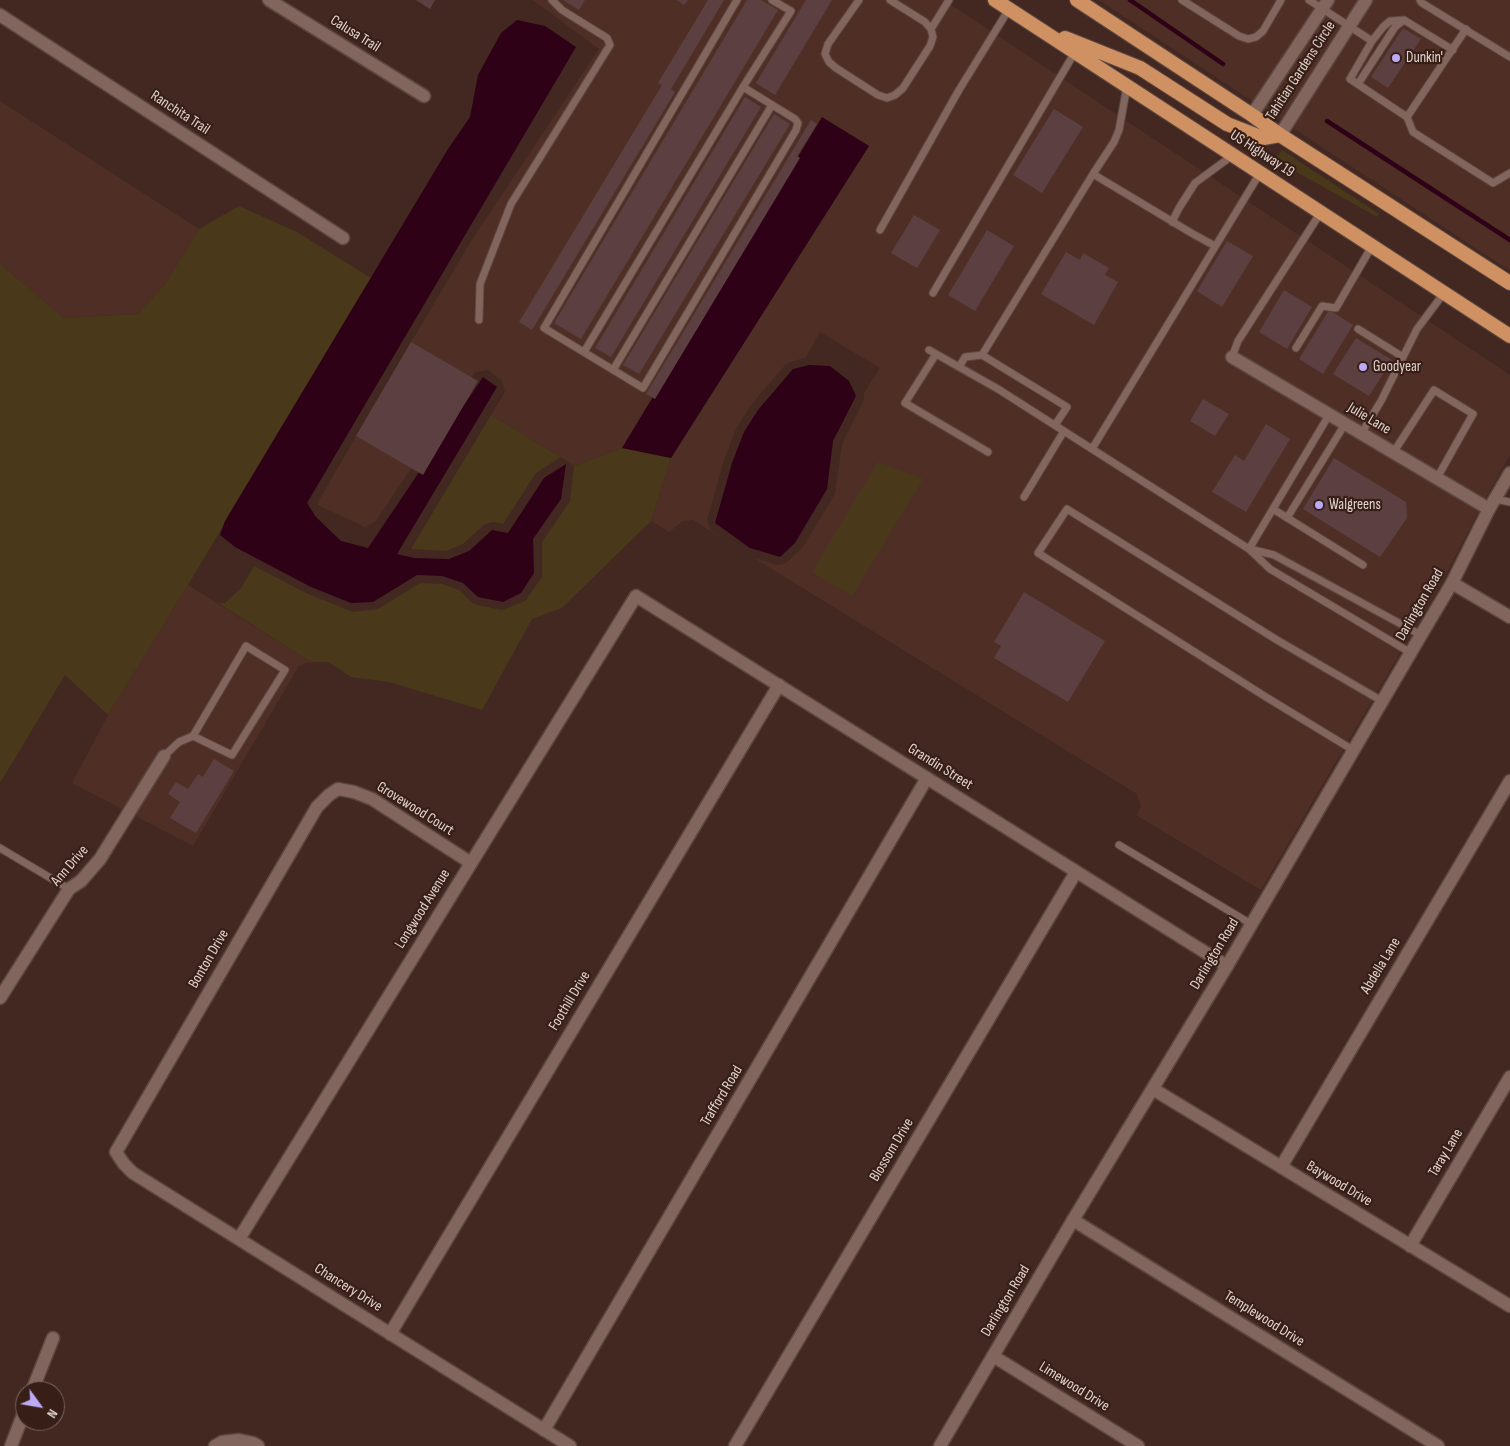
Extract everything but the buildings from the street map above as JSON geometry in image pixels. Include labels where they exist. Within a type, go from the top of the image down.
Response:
[{"type":"highway","name":"US Highway 19","points":[[995,0],[1510,336]]},
{"type":"highway","name":"US Highway 19","points":[[1077,0],[1280,135],[1510,283]]},
{"type":"highway","points":[[1036,26],[1140,68],[1227,124],[1263,138],[1280,135]]},
{"type":"street","name":"Calusa Trail","points":[[268,0],[424,96]]},
{"type":"street","name":"Tahitian Gardens Circle","points":[[1280,135],[1366,0]]},
{"type":"street","name":"Tahitian Gardens Circle","points":[[1252,115],[1325,4]]},
{"type":"street","name":"Ranchita Trail","points":[[0,15],[343,238]]},
{"type":"street","name":"Julie Lane","points":[[1232,357],[1436,478],[1492,504]]},
{"type":"street","name":"Darlington Road","points":[[940,1446],[1422,635],[1452,583],[1510,473]]},
{"type":"street","points":[[1452,583],[1510,618]]},
{"type":"street","name":"Grandin Street","points":[[636,596],[1227,966]]},
{"type":"street","name":"Longwood Avenue","points":[[239,1239],[636,596]]},
{"type":"street","name":"Foothill Drive","points":[[390,1334],[778,685]]},
{"type":"street","name":"Ann Drive","points":[[0,998],[69,890],[81,881],[100,859],[164,756]]},
{"type":"street","name":"Trafford Road","points":[[544,1430],[927,778]]},
{"type":"street","name":"Abdella Lane","points":[[1281,1168],[1510,781]]},
{"type":"street","name":"Grovewood Court","points":[[338,789],[354,792],[372,799],[471,864]]},
{"type":"street","name":"Bonton Drive","points":[[116,1152],[317,807],[338,789]]},
{"type":"street","name":"Blossom Drive","points":[[735,1446],[1076,872]]},
{"type":"street","name":"Taray Lane","points":[[1410,1246],[1510,1077]]},
{"type":"street","name":"Baywood Drive","points":[[1152,1089],[1510,1306]]},
{"type":"street","name":"Chancery Drive","points":[[116,1152],[133,1173],[570,1446]]},
{"type":"street","name":"Templewood Drive","points":[[1073,1220],[1438,1446]]},
{"type":"street","points":[[36,1381],[53,1338]]},
{"type":"street","name":"Limewood Drive","points":[[993,1356],[1138,1446]]},
{"type":"street","points":[[11,1446],[17,1431]]},
{"type":"street","points":[[215,1446],[222,1442],[239,1440],[258,1446]]},
{"type":"lane","points":[[479,320],[480,284],[512,204],[610,45],[607,38],[562,10],[552,0]]},
{"type":"lane","points":[[737,0],[544,328],[643,388],[796,130],[798,123],[795,119],[743,87]]},
{"type":"lane","points":[[584,352],[743,87],[791,11],[772,0]]},
{"type":"lane","points":[[859,0],[828,44],[825,54],[829,62],[836,68],[878,95],[887,98],[895,95],[903,88],[930,46],[933,37],[931,29],[925,22],[890,0]]},
{"type":"lane","points":[[931,29],[949,0]]},
{"type":"lane","points":[[1182,0],[1239,36],[1248,39],[1256,37],[1263,31],[1281,0]]},
{"type":"lane","points":[[1308,0],[1325,4],[1350,26],[1372,41]]},
{"type":"lane","points":[[1420,0],[1510,57]]},
{"type":"lane","points":[[880,230],[959,90],[1009,9]]},
{"type":"lane","points":[[1453,50],[1404,20],[1390,21],[1372,41],[1350,80],[1407,117],[1413,132],[1493,183],[1510,173]]},
{"type":"lane","points":[[1358,84],[1395,27],[1404,20]]},
{"type":"lane","points":[[1407,117],[1466,29]]},
{"type":"lane","points":[[933,293],[1075,52]]},
{"type":"lane","points":[[982,355],[1117,136],[1127,86]]},
{"type":"lane","points":[[613,370],[772,105]]},
{"type":"lane","points":[[1172,222],[1178,208],[1195,183],[1234,155]]},
{"type":"lane","points":[[1092,449],[1260,173]]},
{"type":"lane","points":[[1093,174],[1215,246]]},
{"type":"lane","points":[[1232,357],[1238,341],[1321,212]]},
{"type":"lane","points":[[1296,348],[1322,306],[1336,308],[1372,246]]},
{"type":"lane","points":[[1361,434],[1381,401],[1417,329],[1444,293]]},
{"type":"lane","points":[[1358,330],[1404,357]]},
{"type":"lane","points":[[988,452],[905,403],[932,352],[998,389],[1056,425],[1249,549],[1270,569],[1411,653]]},
{"type":"lane","points":[[960,367],[965,357],[982,355],[1066,407],[1056,425]]},
{"type":"lane","points":[[1393,453],[1434,390],[1473,414],[1436,478]]},
{"type":"lane","points":[[1249,549],[1329,415]]},
{"type":"lane","points":[[1287,518],[1346,424]]},
{"type":"lane","points":[[1024,497],[1064,431]]},
{"type":"lane","points":[[1492,504],[1510,502]]},
{"type":"lane","points":[[1353,750],[1038,553],[1066,509],[1277,640],[1382,701]]},
{"type":"lane","points":[[1273,509],[1363,565]]},
{"type":"lane","points":[[1249,549],[1274,555],[1422,635]]},
{"type":"lane","points":[[164,756],[179,742],[193,736],[246,646],[285,670],[232,755],[193,736]]},
{"type":"lane","points":[[1119,845],[1251,924]]},
{"type":"lane","points":[[0,848],[69,890]]},
{"type":"shaded area","points":[[533,0],[944,0],[1510,375],[1510,455],[1444,578],[1261,890],[1136,815],[1141,806],[1137,794],[754,558],[778,565],[786,563],[803,547],[835,494],[842,444],[864,400],[864,393],[880,368],[820,332],[806,357],[786,364],[751,405],[736,429],[724,460],[707,520],[710,529],[724,539],[693,520],[683,521],[669,532],[651,521],[671,458],[869,146],[822,118],[622,448],[575,466],[491,415],[505,392],[502,381],[488,370],[475,372],[376,521],[365,527],[317,504],[471,241],[599,49]]},
{"type":"shaded area","points":[[1099,0],[1510,0],[1510,270],[1501,265]]},
{"type":"shaded area","points":[[517,20],[545,26],[576,47],[307,503],[316,517],[341,541],[368,548],[483,377],[497,387],[397,554],[414,558],[449,559],[469,551],[492,530],[508,533],[544,478],[566,464],[561,499],[533,539],[534,573],[521,593],[503,602],[478,597],[463,583],[442,576],[417,575],[373,602],[351,603],[311,587],[235,547],[220,535],[225,521],[448,149],[470,117],[478,75],[501,33]]},
{"type":"shaded area","points":[[0,101],[199,229],[165,284],[138,314],[64,318],[0,264]]},
{"type":"shaded area","points":[[822,117],[869,146],[671,458],[622,448]]},
{"type":"shaded area","points":[[1282,150],[1379,214],[1377,217],[1275,160]]},
{"type":"shaded area","points":[[239,206],[297,232],[371,278],[188,585],[108,715],[65,675],[0,783],[0,264],[64,318],[138,314],[165,284],[199,229]]},
{"type":"shaded area","points":[[809,365],[830,366],[849,381],[856,396],[833,441],[827,489],[795,543],[780,557],[750,548],[715,523],[732,463],[744,432],[758,410],[793,369]]},
{"type":"shaded area","points":[[491,415],[561,457],[536,473],[503,524],[493,522],[485,524],[463,544],[446,551],[411,549]]},
{"type":"shaded area","points":[[622,448],[671,458],[651,521],[562,608],[532,619],[482,710],[389,682],[351,677],[328,662],[311,662],[218,603],[225,603],[241,588],[254,566],[308,594],[353,612],[378,609],[420,583],[442,584],[459,590],[472,603],[502,610],[525,601],[542,577],[542,542],[570,501],[574,466],[567,461],[575,466]]},
{"type":"shaded area","points":[[878,462],[923,479],[852,596],[812,572]]},
{"type":"shaded area","points":[[188,585],[311,662],[299,666],[193,846],[72,783],[108,715]]},
{"type":"waterway","points":[[1130,0],[1223,64]]},
{"type":"waterway","points":[[1327,121],[1510,240]]},
{"type":"place","name":"Dunkin'","points":[[1396,58]]},
{"type":"place","name":"Goodyear","points":[[1363,367]]},
{"type":"place","name":"Walgreens","points":[[1319,505]]}]
